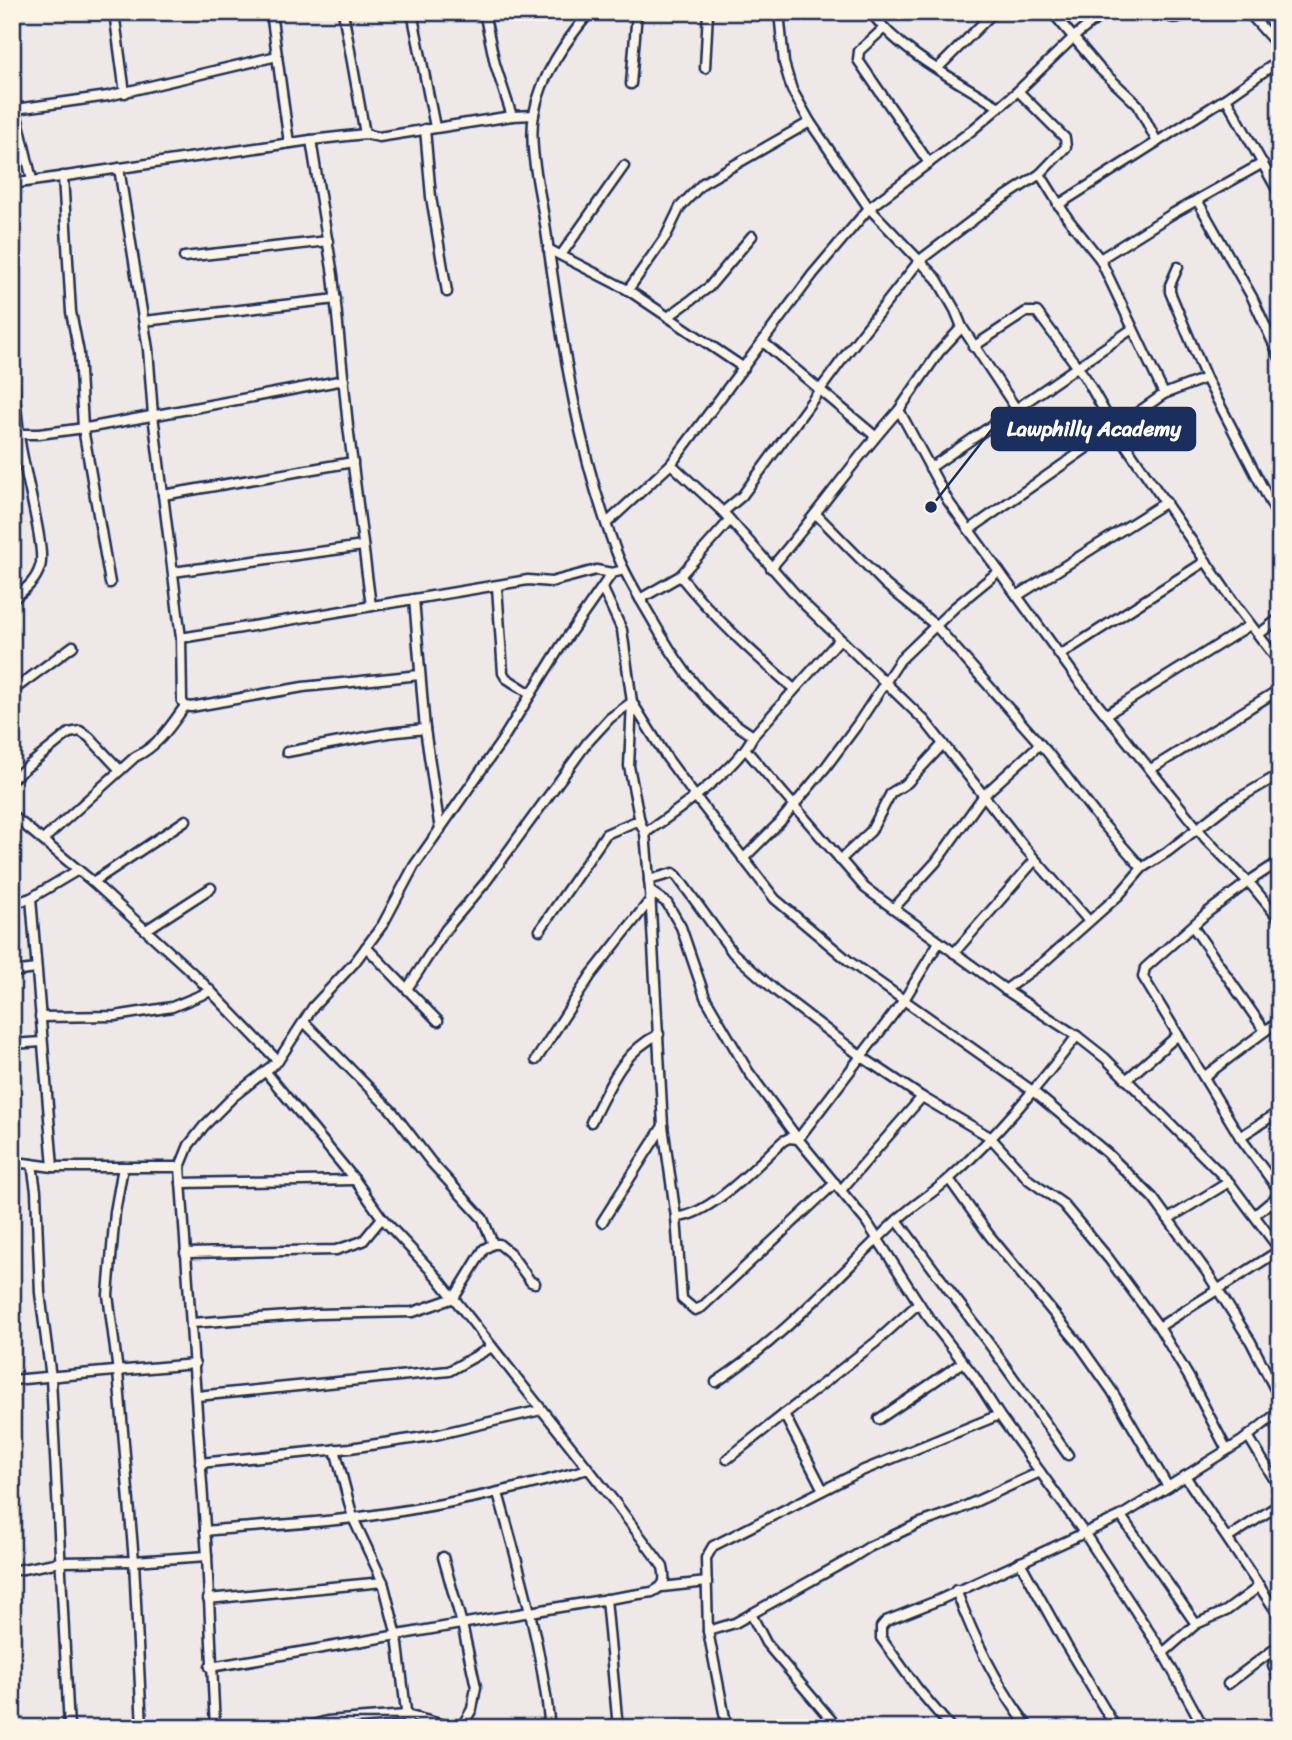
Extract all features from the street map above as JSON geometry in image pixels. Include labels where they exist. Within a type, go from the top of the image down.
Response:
[{"type":"street","points":[[114,12],[125,93]]},
{"type":"street","points":[[271,12],[289,143]]},
{"type":"street","points":[[343,12],[365,134]]},
{"type":"street","points":[[412,12],[435,127]]},
{"type":"street","points":[[484,12],[495,64],[512,116]]},
{"type":"street","points":[[590,12],[557,57],[543,86],[534,115],[539,193],[583,443],[601,510],[624,570],[666,644],[720,712],[753,736]]},
{"type":"street","points":[[631,84],[637,12]]},
{"type":"street","points":[[705,68],[708,12]]},
{"type":"street","points":[[779,12],[784,63],[792,90],[810,122],[869,208],[920,260],[946,293],[973,347],[1015,407]]},
{"type":"street","points":[[885,12],[873,16],[898,43],[999,107]]},
{"type":"street","points":[[938,68],[994,12]]},
{"type":"street","points":[[1052,12],[1100,69],[1138,105],[1157,142]]},
{"type":"street","points":[[607,523],[671,464],[813,274],[869,208],[999,107],[1074,36],[1105,12]]},
{"type":"street","points":[[1162,12],[1172,18],[1179,18],[1187,12]]},
{"type":"street","points":[[1248,12],[1280,48]]},
{"type":"street","points":[[883,29],[859,51],[858,60],[929,163]]},
{"type":"street","points":[[16,109],[125,93],[278,56]]},
{"type":"street","points":[[1058,205],[1226,98],[1280,60]]},
{"type":"street","points":[[723,512],[742,496],[819,390],[920,260],[993,204],[1040,174],[1066,146],[1067,142],[1018,91]]},
{"type":"street","points":[[12,94],[32,180]]},
{"type":"street","points":[[1226,98],[1280,195]]},
{"type":"street","points":[[12,184],[311,140],[365,134],[379,137],[512,116],[534,115]]},
{"type":"street","points":[[628,290],[666,236],[680,207],[703,183],[810,122]]},
{"type":"street","points":[[425,129],[431,197],[447,292]]},
{"type":"street","points":[[311,140],[336,299],[352,462],[371,606]]},
{"type":"street","points":[[1100,260],[1263,163]]},
{"type":"street","points":[[561,255],[624,166]]},
{"type":"street","points":[[119,168],[144,321],[181,638],[182,701],[185,706],[191,708],[303,687],[420,675]]},
{"type":"street","points":[[1040,174],[1058,205],[1100,260],[1164,394]]},
{"type":"street","points":[[63,176],[71,312],[79,353],[83,428],[110,583]]},
{"type":"street","points":[[1197,200],[1252,297],[1280,358]]},
{"type":"street","points":[[668,317],[709,287],[752,236]]},
{"type":"street","points":[[184,257],[328,241]]},
{"type":"street","points":[[548,249],[628,290],[744,368]]},
{"type":"street","points":[[1178,267],[1170,285],[1170,292],[1206,377],[1280,521]]},
{"type":"street","points":[[144,321],[336,299]]},
{"type":"street","points":[[973,347],[1026,312],[1037,312],[1076,365],[1114,428],[1250,625],[1280,663]]},
{"type":"street","points":[[771,568],[875,436],[899,410],[939,352],[962,327]]},
{"type":"street","points":[[930,468],[1132,329]]},
{"type":"street","points":[[763,342],[875,436]]},
{"type":"street","points":[[12,370],[20,452],[42,565],[32,584],[12,600]]},
{"type":"street","points":[[969,530],[1164,394],[1206,377]]},
{"type":"street","points":[[19,434],[83,428],[344,380]]},
{"type":"street","points":[[899,410],[948,501],[1060,655],[1206,839],[1280,920]]},
{"type":"street","points":[[163,495],[352,462]]},
{"type":"street","points":[[671,464],[723,512],[839,640],[925,721],[1035,860],[1089,921]]},
{"type":"street","points":[[1017,596],[1166,502]]},
{"type":"street","points":[[816,514],[886,585],[934,625],[1040,744],[1102,823],[1142,868]]},
{"type":"street","points":[[640,599],[680,576],[730,520]]},
{"type":"street","points":[[173,572],[362,546]]},
{"type":"street","points":[[1060,655],[1206,561]]},
{"type":"street","points":[[181,638],[528,580],[551,582],[587,571],[612,573],[624,570]]},
{"type":"street","points":[[743,859],[793,806],[857,724],[900,660],[934,625],[999,571]]},
{"type":"street","points":[[215,1728],[207,1556],[180,1167],[189,1145],[204,1126],[234,1096],[278,1061],[313,1007],[383,924],[414,866],[501,743],[561,646],[612,573]]},
{"type":"street","points":[[680,576],[730,633],[794,689]]},
{"type":"street","points":[[497,587],[503,673],[506,678],[531,694]]},
{"type":"street","points":[[603,589],[622,630],[632,702],[629,765],[640,822],[645,834],[663,1126],[676,1217],[682,1299],[686,1305],[695,1310],[702,1307],[838,1187],[922,1097]]},
{"type":"street","points":[[414,599],[425,729],[440,830]]},
{"type":"street","points":[[1259,634],[1280,618]]},
{"type":"street","points":[[1107,715],[1250,625]]},
{"type":"street","points":[[645,834],[695,796],[746,750],[753,736],[839,640]]},
{"type":"street","points":[[12,691],[73,646]]},
{"type":"street","points":[[1151,769],[1280,689]]},
{"type":"street","points":[[632,702],[667,758],[775,899],[850,962],[1034,1092],[1107,1153],[1153,1198],[1251,1342],[1280,1399]]},
{"type":"street","points":[[407,989],[446,929],[485,883],[587,743],[610,718],[632,702]]},
{"type":"street","points":[[43,840],[135,757],[150,750],[161,740],[185,706]]},
{"type":"street","points":[[287,752],[388,733],[425,729]]},
{"type":"street","points":[[12,779],[69,733],[80,731],[120,770]]},
{"type":"street","points":[[840,860],[871,831],[891,793],[906,783],[943,744]]},
{"type":"street","points":[[894,908],[936,862],[984,795],[1040,744]]},
{"type":"street","points":[[746,750],[865,888],[1105,1058],[1229,1182],[1280,1250],[1158,1326]]},
{"type":"street","points":[[1005,989],[1045,961],[1119,895],[1142,868],[1229,804],[1280,774]]},
{"type":"street","points":[[12,815],[146,930],[211,991],[278,1061]]},
{"type":"street","points":[[93,882],[186,820]]},
{"type":"street","points":[[540,930],[606,834],[640,822]]},
{"type":"street","points":[[12,826],[23,823]]},
{"type":"street","points":[[954,953],[1035,860]]},
{"type":"street","points":[[1255,1215],[1280,1193],[1240,1136],[1143,977],[1145,968],[1208,912],[1280,861]]},
{"type":"street","points":[[12,904],[31,898],[78,870]]},
{"type":"street","points":[[649,880],[673,873],[677,876],[733,953],[776,991],[862,1057],[922,1097],[990,1137],[1029,1180],[1052,1195],[1078,1221],[1158,1326],[1190,1379],[1227,1450]]},
{"type":"street","points":[[146,930],[211,888]]},
{"type":"street","points":[[536,1060],[591,975],[650,895]]},
{"type":"street","points":[[650,895],[667,903],[681,927],[705,997],[748,1071],[877,1239],[919,1303],[1085,1535],[1163,1653],[1204,1728]]},
{"type":"street","points":[[31,898],[53,1167]]},
{"type":"street","points":[[1193,927],[1265,1031]]},
{"type":"street","points":[[798,1139],[904,999],[939,942]]},
{"type":"street","points":[[366,947],[438,1021]]},
{"type":"street","points":[[12,972],[36,969]]},
{"type":"street","points":[[40,1017],[126,1014],[172,1007],[211,991]]},
{"type":"street","points":[[304,1022],[392,1111],[431,1162],[483,1219],[493,1244]]},
{"type":"street","points":[[1205,1076],[1280,1022]]},
{"type":"street","points":[[591,1122],[622,1063],[639,1045],[659,1034]]},
{"type":"street","points":[[1126,1080],[1178,1035]]},
{"type":"street","points":[[716,1382],[742,1365],[780,1332],[897,1220],[949,1179],[1034,1092],[1077,1036]]},
{"type":"street","points":[[12,1044],[42,1042]]},
{"type":"street","points":[[265,1071],[355,1180],[382,1218],[437,1277],[588,1469],[663,1567],[666,1579],[662,1587]]},
{"type":"street","points":[[1240,1136],[1280,1111]]},
{"type":"street","points":[[602,1222],[663,1126]]},
{"type":"street","points":[[676,1217],[684,1217],[702,1208],[783,1141],[789,1138],[798,1139]]},
{"type":"street","points":[[32,1164],[36,1191],[40,1293],[51,1378],[69,1728]]},
{"type":"street","points":[[12,1165],[180,1167]]},
{"type":"street","points":[[123,1167],[115,1212],[108,1295],[118,1372],[134,1561],[142,1728]]},
{"type":"street","points":[[949,1179],[989,1235],[1079,1344],[1112,1391],[1168,1487]]},
{"type":"street","points":[[181,1183],[355,1180]]},
{"type":"street","points":[[1168,1219],[1229,1182]]},
{"type":"street","points":[[185,1253],[336,1250],[363,1241],[382,1218]]},
{"type":"street","points":[[897,1220],[1068,1455]]},
{"type":"street","points":[[192,1323],[316,1314],[413,1312],[454,1298],[484,1249],[493,1244],[499,1244],[510,1253],[531,1282],[535,1283]]},
{"type":"street","points":[[727,1459],[876,1342],[919,1303]]},
{"type":"street","points":[[197,1396],[449,1371],[492,1347]]},
{"type":"street","points":[[879,1419],[963,1362]]},
{"type":"street","points":[[12,1380],[195,1364]]},
{"type":"street","points":[[200,1463],[431,1436],[541,1410]]},
{"type":"street","points":[[951,1728],[917,1688],[881,1638],[880,1632],[886,1621],[1085,1535],[1121,1516],[1227,1450],[1280,1411]]},
{"type":"street","points":[[784,1414],[823,1490]]},
{"type":"street","points":[[727,1728],[708,1630],[706,1558],[713,1546],[881,1462],[999,1415]]},
{"type":"street","points":[[1248,1436],[1280,1489]]},
{"type":"street","points":[[335,1449],[354,1518],[383,1583],[397,1636],[408,1728]]},
{"type":"street","points":[[205,1531],[354,1518],[498,1493],[588,1469]]},
{"type":"street","points":[[708,1630],[735,1623],[869,1547],[1040,1472]]},
{"type":"street","points":[[1185,1476],[1280,1617]]},
{"type":"street","points":[[498,1493],[531,1610],[546,1681],[551,1728]]},
{"type":"street","points":[[1228,1538],[1280,1504]]},
{"type":"street","points":[[1121,1516],[1196,1624]]},
{"type":"street","points":[[12,1571],[60,1562],[207,1556]]},
{"type":"street","points":[[302,1728],[351,1718],[406,1715],[459,1728],[472,1709],[475,1686],[462,1624],[443,1557]]},
{"type":"street","points":[[1020,1562],[1116,1728]]},
{"type":"street","points":[[211,1667],[531,1610],[652,1592],[662,1587],[706,1582]]},
{"type":"street","points":[[208,1599],[383,1583]]},
{"type":"street","points":[[1163,1653],[1196,1624],[1226,1611],[1260,1586]]},
{"type":"street","points":[[956,1590],[982,1653],[1014,1709],[1029,1728]]},
{"type":"street","points":[[606,1599],[618,1728]]},
{"type":"street","points":[[751,1614],[766,1643],[838,1728]]},
{"type":"street","points":[[1228,1684],[1279,1645]]},
{"type":"street","points":[[1273,1666],[1279,1645]]},
{"type":"street","points":[[1262,1659],[1273,1666],[1280,1682]]},
{"type":"street","points":[[351,1718],[352,1728]]},
{"type":"place","name":"Lawphilly Academy","points":[[931,507]]}]
